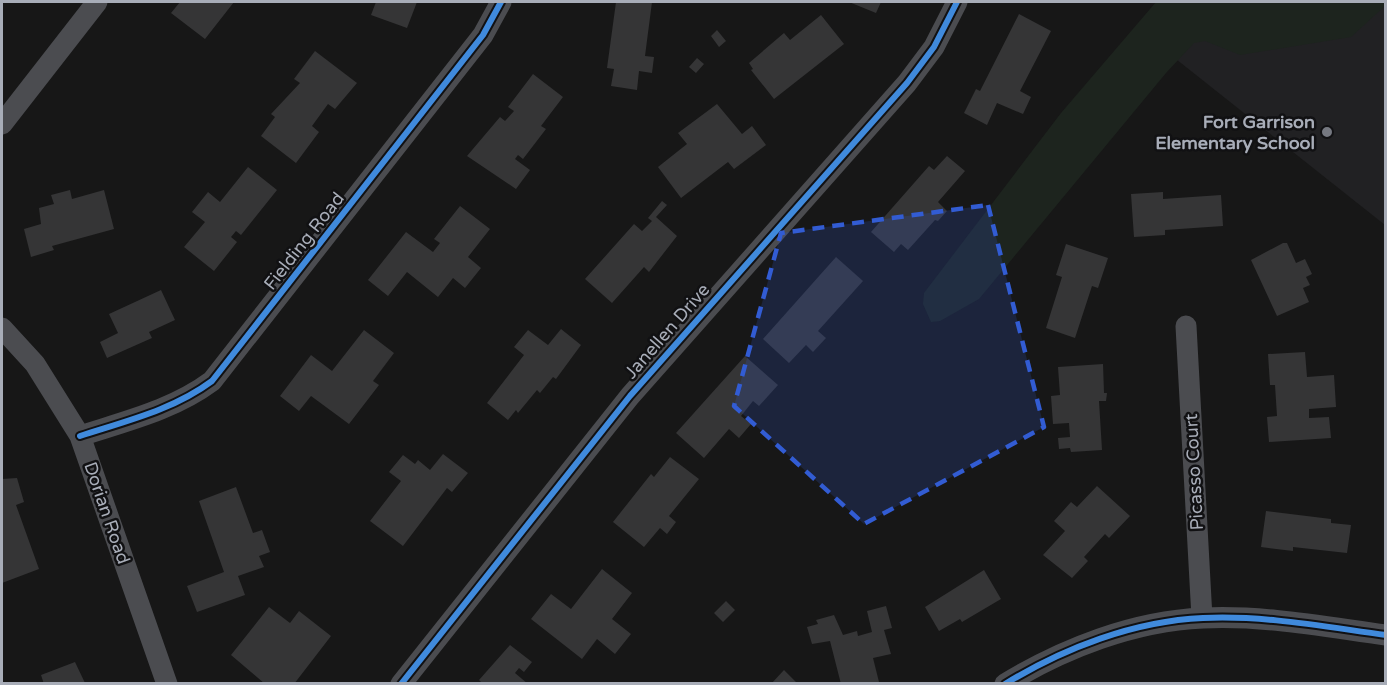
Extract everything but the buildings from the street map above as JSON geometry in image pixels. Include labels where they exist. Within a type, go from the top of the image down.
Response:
[{"type":"street","points":[[2,124],[97,2]]},
{"type":"street","name":"Fielding Road","points":[[80,436],[165,408],[190,397],[212,381],[483,35],[501,2]]},
{"type":"street","name":"Janellen Drive","points":[[401,684],[630,396],[907,83],[934,47],[957,2]]},
{"type":"street","name":"Picasso Court","points":[[1186,326],[1202,618]]},
{"type":"street","name":"Dorian Road","points":[[2,328],[35,364],[80,436],[167,684]]},
{"type":"street","points":[[1005,684],[1051,658],[1114,634],[1202,618],[1272,620],[1386,635]]},
{"type":"highlighted area","points":[[988,205],[1044,427],[864,524],[734,406],[781,233]]},
{"type":"shaded area","points":[[1156,2],[1385,2],[1386,5],[1351,37],[1240,55],[1205,41],[1194,43],[1166,73],[979,299],[940,321],[931,322],[923,304],[924,293],[1061,113]]},
{"type":"shaded area","name":"Fort Garrison Elementary School","points":[[1385,2],[1385,225],[1152,40]]},
{"type":"cycle path","points":[[80,436],[165,407],[212,381],[483,35],[501,2]]},
{"type":"cycle path","points":[[401,684],[630,396],[907,83],[934,47],[957,2]]},
{"type":"cycle path","points":[[1005,684],[1075,648],[1126,631],[1177,620],[1249,618],[1386,635]]},
{"type":"place","name":"Fort Garrison Elementary School","points":[[1327,132]]}]
